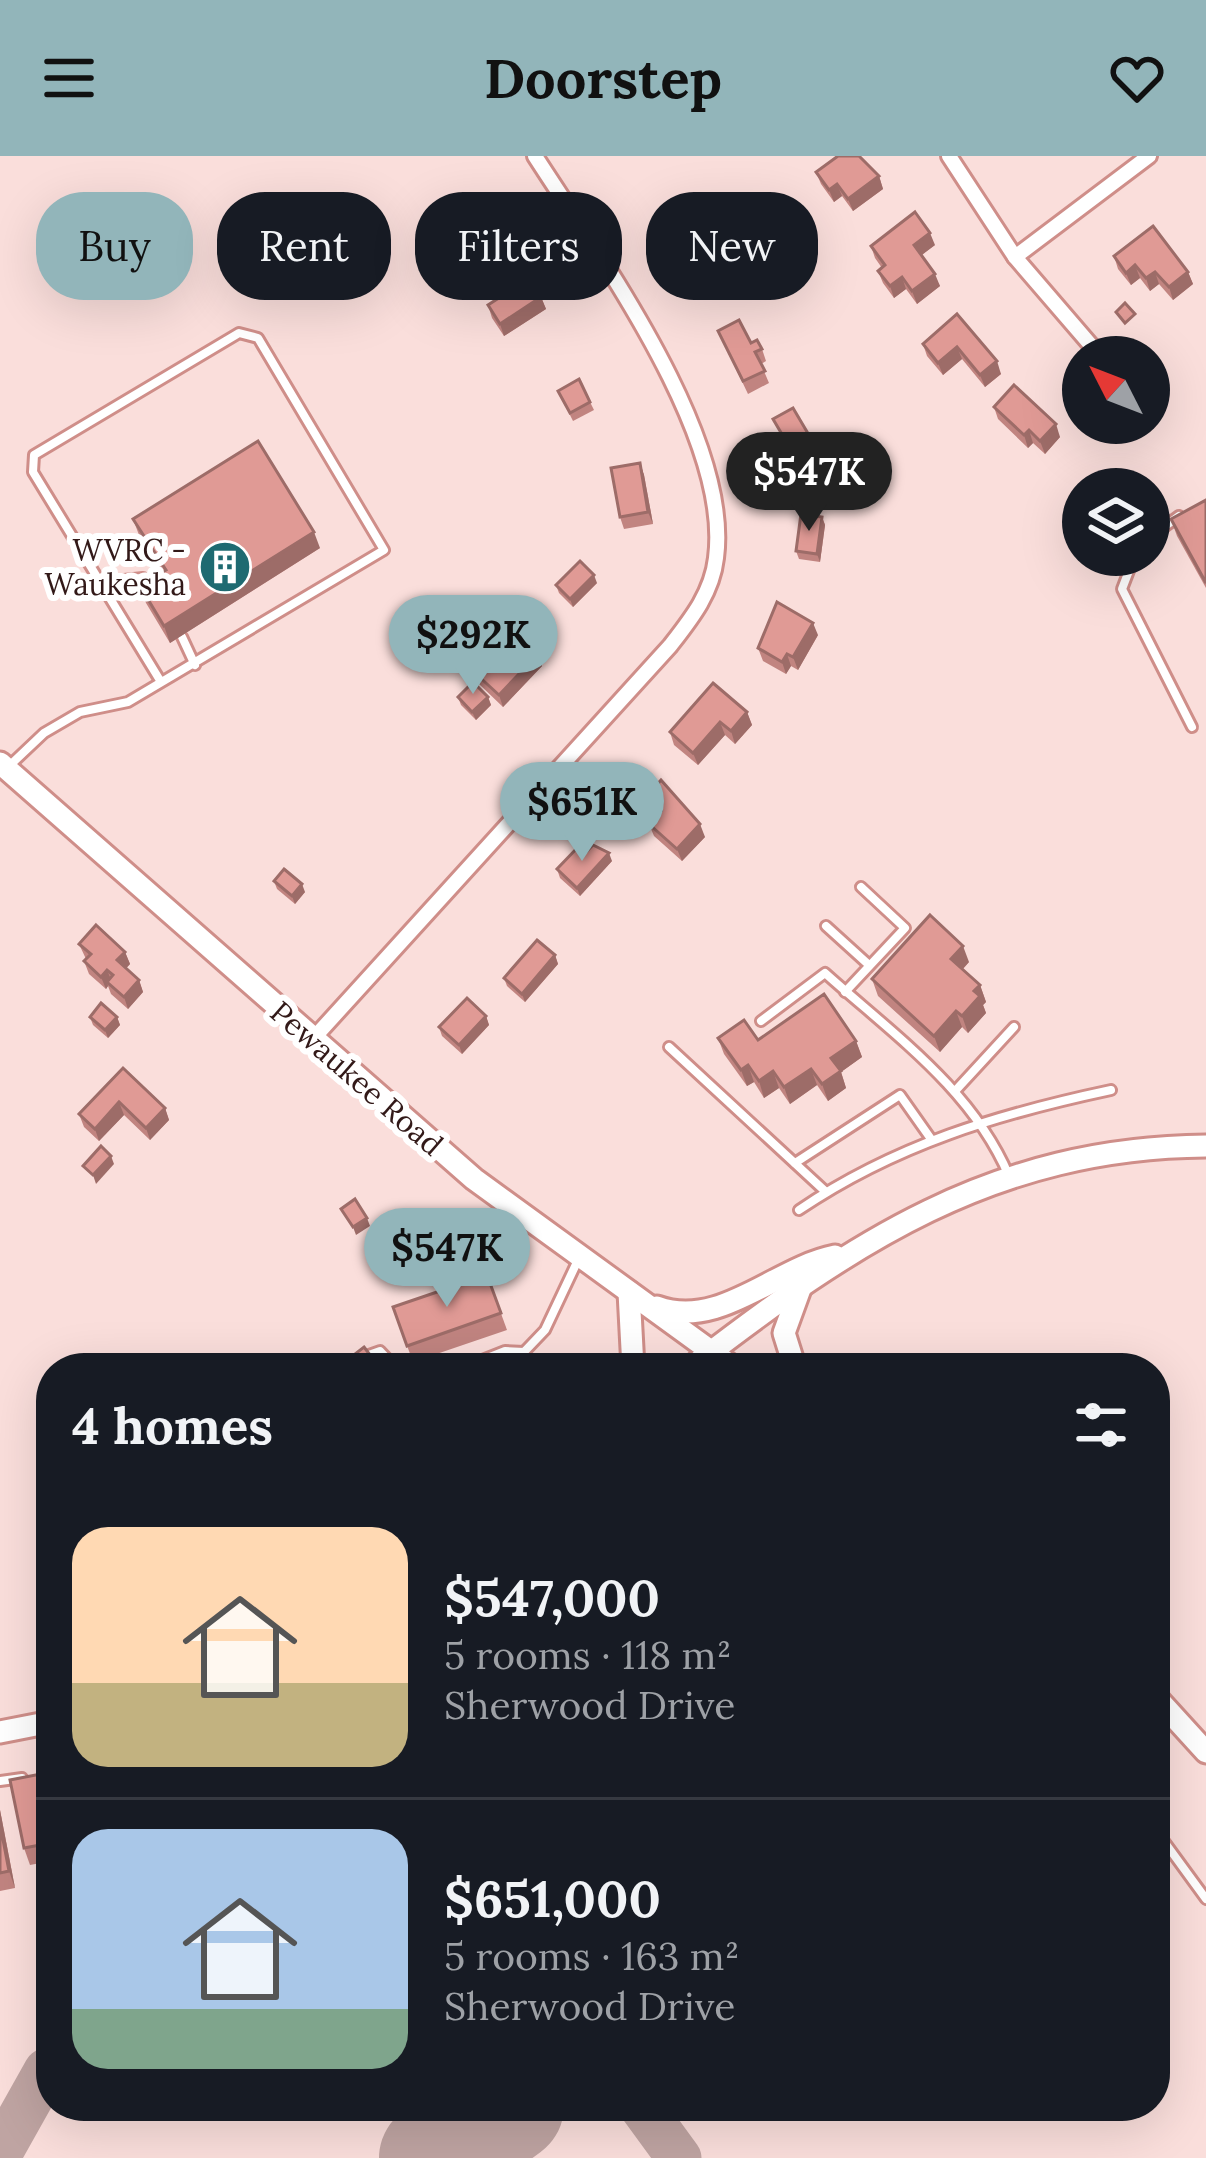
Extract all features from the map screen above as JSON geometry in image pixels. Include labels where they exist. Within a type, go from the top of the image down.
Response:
[{"type":"main road","name":"Pewaukee Road","points":[[2,769],[475,1180],[712,1352]]},
{"type":"main road","points":[[712,1352],[803,1283],[928,1207],[1009,1176],[1102,1155],[1206,1146]]},
{"type":"main road","points":[[633,1353],[635,1296],[680,1313],[710,1311],[804,1264],[848,1253]]},
{"type":"main road","points":[[788,1353],[784,1327],[803,1283]]},
{"type":"main road","points":[[1170,1712],[1206,1752]]},
{"type":"main road","points":[[0,1732],[36,1725]]},
{"type":"street","points":[[312,1040],[670,646],[698,610],[713,573],[718,523],[707,464],[622,287],[535,156]]},
{"type":"street","points":[[949,156],[1015,257],[1083,336]]},
{"type":"street","points":[[1015,257],[1149,156]]},
{"type":"lane","points":[[2,769],[44,733],[80,712],[128,702],[384,550],[258,338],[239,333],[34,455],[33,472],[161,682]]},
{"type":"lane","points":[[1170,523],[1190,509]]},
{"type":"lane","points":[[1127,576],[1122,589],[1192,727]]},
{"type":"lane","points":[[109,596],[124,580],[142,578],[159,598]]},
{"type":"lane","points":[[182,637],[195,665]]},
{"type":"lane","points":[[845,992],[905,928],[861,886]]},
{"type":"lane","points":[[826,926],[870,965]]},
{"type":"lane","points":[[761,1022],[825,974],[956,1090],[982,1120],[1009,1176]]},
{"type":"lane","points":[[956,1090],[1014,1028]]},
{"type":"lane","points":[[669,1047],[826,1192]]},
{"type":"lane","points":[[799,1210],[931,1139],[982,1120],[1111,1090]]},
{"type":"lane","points":[[795,1163],[900,1095],[931,1139]]},
{"type":"lane","points":[[502,1353],[524,1352],[545,1330],[580,1256]]},
{"type":"lane","points":[[0,1781],[34,1777]]},
{"type":"lane","points":[[1170,1850],[1206,1899]]},
{"type":"building","points":[[838,156],[859,156],[879,176],[848,199],[837,184],[829,190],[816,172]]},
{"type":"building","points":[[915,212],[930,233],[914,245],[935,274],[912,291],[902,277],[890,286],[878,271],[885,265],[871,246]]},
{"type":"building","points":[[1153,226],[1188,272],[1169,287],[1155,272],[1146,278],[1135,265],[1126,273],[1114,256]]},
{"type":"building","points":[[496,300],[536,300],[500,324],[488,305]]},
{"type":"building","points":[[1125,303],[1135,314],[1125,323],[1116,312]]},
{"type":"building","points":[[957,314],[997,361],[980,375],[957,347],[938,363],[923,344]]},
{"type":"building","points":[[739,320],[751,343],[757,340],[762,349],[755,352],[765,371],[743,381],[718,331]]},
{"type":"building","points":[[579,379],[590,402],[570,413],[558,391]]},
{"type":"building","points":[[1014,385],[1056,424],[1040,441],[1029,430],[1024,435],[994,407]]},
{"type":"building","points":[[793,408],[813,442],[793,453],[773,419]]},
{"type":"building","name":"WVRC - Waukesha","points":[[258,441],[314,532],[164,626],[140,586],[166,570],[133,519]]},
{"type":"building","points":[[640,463],[648,512],[620,517],[611,468]]},
{"type":"building","points":[[1206,500],[1206,583],[1171,519]]},
{"type":"building","points":[[801,514],[822,517],[817,554],[796,551]]},
{"type":"building","points":[[580,561],[594,575],[570,599],[556,585]]},
{"type":"building","points":[[777,602],[813,623],[793,657],[787,654],[782,662],[758,648]]},
{"type":"building","points":[[513,630],[538,654],[499,695],[474,672],[484,662],[480,657]]},
{"type":"building","points":[[473,682],[488,697],[472,712],[458,697]]},
{"type":"building","points":[[713,683],[747,712],[731,731],[720,722],[693,753],[670,732]]},
{"type":"building","points":[[661,780],[700,824],[677,849],[649,824],[661,811],[646,797]]},
{"type":"building","points":[[580,845],[587,851],[593,845],[609,853],[577,888],[557,869]]},
{"type":"building","points":[[284,869],[302,884],[292,896],[274,881]]},
{"type":"building","points":[[930,915],[963,946],[951,959],[980,985],[974,991],[980,996],[962,1016],[956,1011],[934,1036],[872,979]]},
{"type":"building","points":[[96,925],[125,952],[117,960],[139,980],[124,997],[107,982],[113,975],[107,970],[101,977],[84,961],[91,954],[79,944]]},
{"type":"building","points":[[537,940],[555,955],[522,994],[504,978]]},
{"type":"building","points":[[824,994],[856,1041],[831,1058],[841,1071],[822,1084],[811,1069],[784,1087],[773,1071],[759,1081],[748,1065],[741,1070],[718,1038],[744,1020],[758,1040]]},
{"type":"building","points":[[467,998],[486,1016],[459,1045],[439,1027]]},
{"type":"building","points":[[101,1003],[117,1017],[105,1030],[90,1017]]},
{"type":"building","points":[[123,1068],[165,1108],[146,1128],[119,1102],[95,1129],[79,1114]]},
{"type":"building","points":[[101,1146],[111,1156],[93,1175],[83,1166]]},
{"type":"building","points":[[355,1199],[367,1218],[353,1227],[341,1209]]},
{"type":"building","points":[[487,1275],[501,1313],[407,1346],[393,1307]]},
{"type":"building","points":[[36,1775],[36,1846],[24,1848],[10,1780]]},
{"type":"building","points":[[0,1824],[9,1871],[0,1873]]},
{"type":"taxiway","points":[[0,2153],[36,2089]]},
{"type":"taxiway","points":[[652,2121],[679,2158]]},
{"type":"runway","points":[[436,2158],[487,2121]]},
{"type":"place","name":"WVRC - Waukesha","points":[[225,567]]}]
